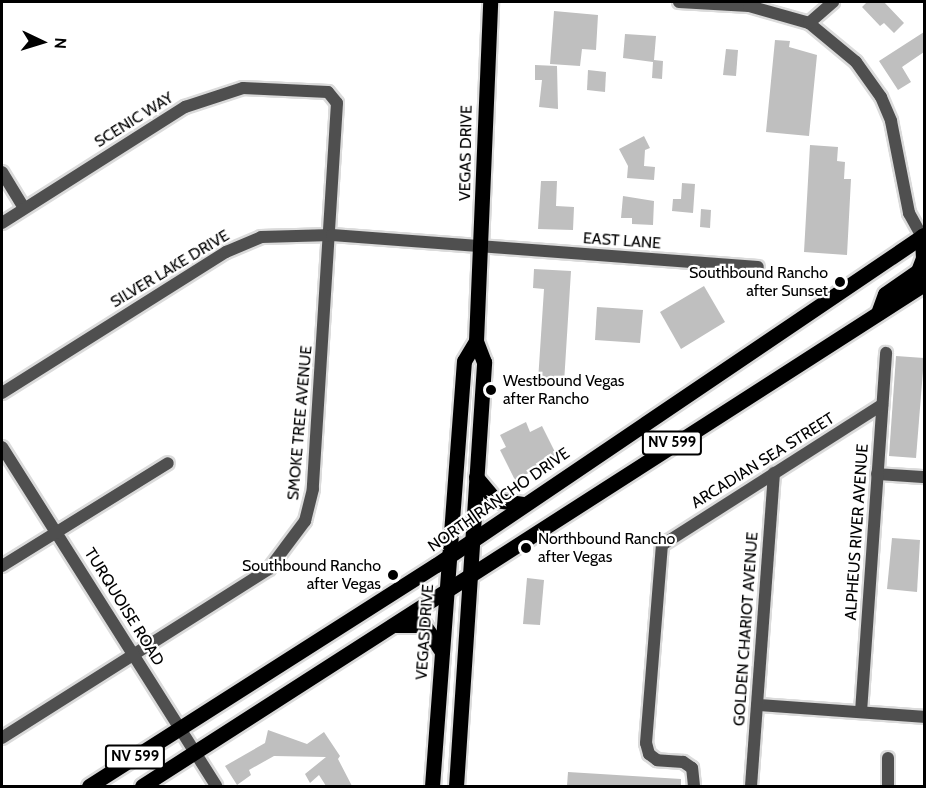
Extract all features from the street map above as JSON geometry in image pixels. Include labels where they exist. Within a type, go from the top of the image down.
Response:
[{"type":"main road","name":"VEGAS DRIVE","points":[[456,786],[484,362],[476,341],[482,247],[490,2]]},
{"type":"main road","points":[[878,313],[885,294],[918,271],[923,258],[923,236]]},
{"type":"main road","name":"NORTH RANCHO DRIVE","points":[[89,786],[472,541],[523,504],[923,236]]},
{"type":"main road","name":"NV 599","points":[[142,786],[470,579],[575,506],[924,284]]},
{"type":"main road","name":"VEGAS DRIVE","points":[[432,786],[464,361],[476,341]]},
{"type":"main road","points":[[476,477],[495,500],[523,504]]},
{"type":"main road","points":[[396,625],[424,625],[442,652]]},
{"type":"street","points":[[679,2],[749,4],[809,23],[856,62],[880,97],[900,151],[909,213],[923,236]]},
{"type":"street","points":[[809,23],[832,2]]},
{"type":"street","name":"SCENIC WAY","points":[[2,223],[185,107],[243,88],[284,87],[333,96]]},
{"type":"street","name":"SMOKE TREE AVENUE","points":[[2,738],[269,569],[305,521],[313,489],[332,235],[337,103],[333,96]]},
{"type":"street","points":[[2,172],[24,208]]},
{"type":"street","name":"SILVER LAKE DRIVE","points":[[2,393],[226,252],[261,237],[332,235],[482,247]]},
{"type":"street","name":"EAST LANE","points":[[482,247],[759,267]]},
{"type":"street","name":"ALPHEUS RIVER AVENUE","points":[[861,712],[886,353]]},
{"type":"street","name":"ARCADIAN SEA STREET","points":[[694,786],[692,768],[683,762],[657,760],[649,754],[646,743],[662,545],[882,405]]},
{"type":"street","name":"TURQUOISE ROAD","points":[[2,447],[216,786]]},
{"type":"street","points":[[2,566],[168,463]]},
{"type":"street","name":"GOLDEN CHARIOT AVENUE","points":[[751,786],[774,473]]},
{"type":"street","points":[[877,474],[924,477]]},
{"type":"street","points":[[758,705],[924,717]]},
{"type":"street","points":[[888,758],[888,786]]},
{"type":"building","points":[[867,2],[884,2],[904,23],[894,33],[884,23],[880,26],[862,7]]},
{"type":"building","points":[[554,11],[598,15],[596,50],[582,49],[580,66],[550,64]]},
{"type":"building","points":[[924,32],[924,52],[902,67],[911,82],[898,90],[879,61]]},
{"type":"building","points":[[625,34],[656,36],[654,60],[663,61],[662,79],[652,78],[653,62],[623,58]]},
{"type":"building","points":[[775,40],[790,41],[789,47],[817,55],[809,136],[766,132]]},
{"type":"building","points":[[726,49],[738,50],[736,76],[723,75]]},
{"type":"building","points":[[535,65],[557,66],[558,109],[539,107],[542,80],[535,80]]},
{"type":"building","points":[[588,70],[606,72],[605,92],[587,90]]},
{"type":"building","points":[[644,136],[650,148],[645,150],[644,166],[655,167],[654,180],[627,178],[628,166],[619,149]]},
{"type":"building","points":[[810,145],[838,147],[837,161],[845,162],[844,179],[851,179],[847,255],[804,252]]},
{"type":"building","points":[[541,181],[557,181],[556,206],[574,207],[573,230],[538,229]]},
{"type":"building","points":[[682,183],[695,184],[693,213],[672,211],[673,199],[681,199]]},
{"type":"building","points":[[623,196],[654,201],[653,225],[632,224],[632,218],[621,218]]},
{"type":"building","points":[[701,209],[711,210],[710,228],[700,227]]},
{"type":"building","points":[[534,269],[571,271],[564,383],[538,381],[544,289],[533,288]]},
{"type":"building","points":[[704,286],[725,322],[681,349],[660,312]]},
{"type":"building","points":[[597,307],[643,310],[640,343],[595,340]]},
{"type":"building","points":[[896,356],[924,358],[916,458],[889,456]]},
{"type":"building","points":[[526,422],[530,432],[542,426],[558,458],[515,480],[500,450],[506,447],[500,435]]},
{"type":"building","points":[[892,538],[920,540],[917,592],[887,589]]},
{"type":"building","points":[[527,578],[544,580],[540,625],[523,624]]},
{"type":"building","points":[[268,730],[307,744],[324,732],[340,756],[338,759],[352,786],[326,786],[319,775],[310,783],[305,774],[326,757],[274,756],[249,770],[251,775],[237,785],[225,766],[265,743]]},
{"type":"building","points":[[568,772],[681,779],[681,786],[567,786]]},
{"type":"place","name":"Southbound Rancho after Sunset","points":[[840,282]]},
{"type":"place","name":"Westbound Vegas after Rancho","points":[[491,390]]},
{"type":"place","name":"Northbound Rancho after Vegas","points":[[526,548]]},
{"type":"place","name":"Southbound Rancho after Vegas","points":[[393,575]]}]
